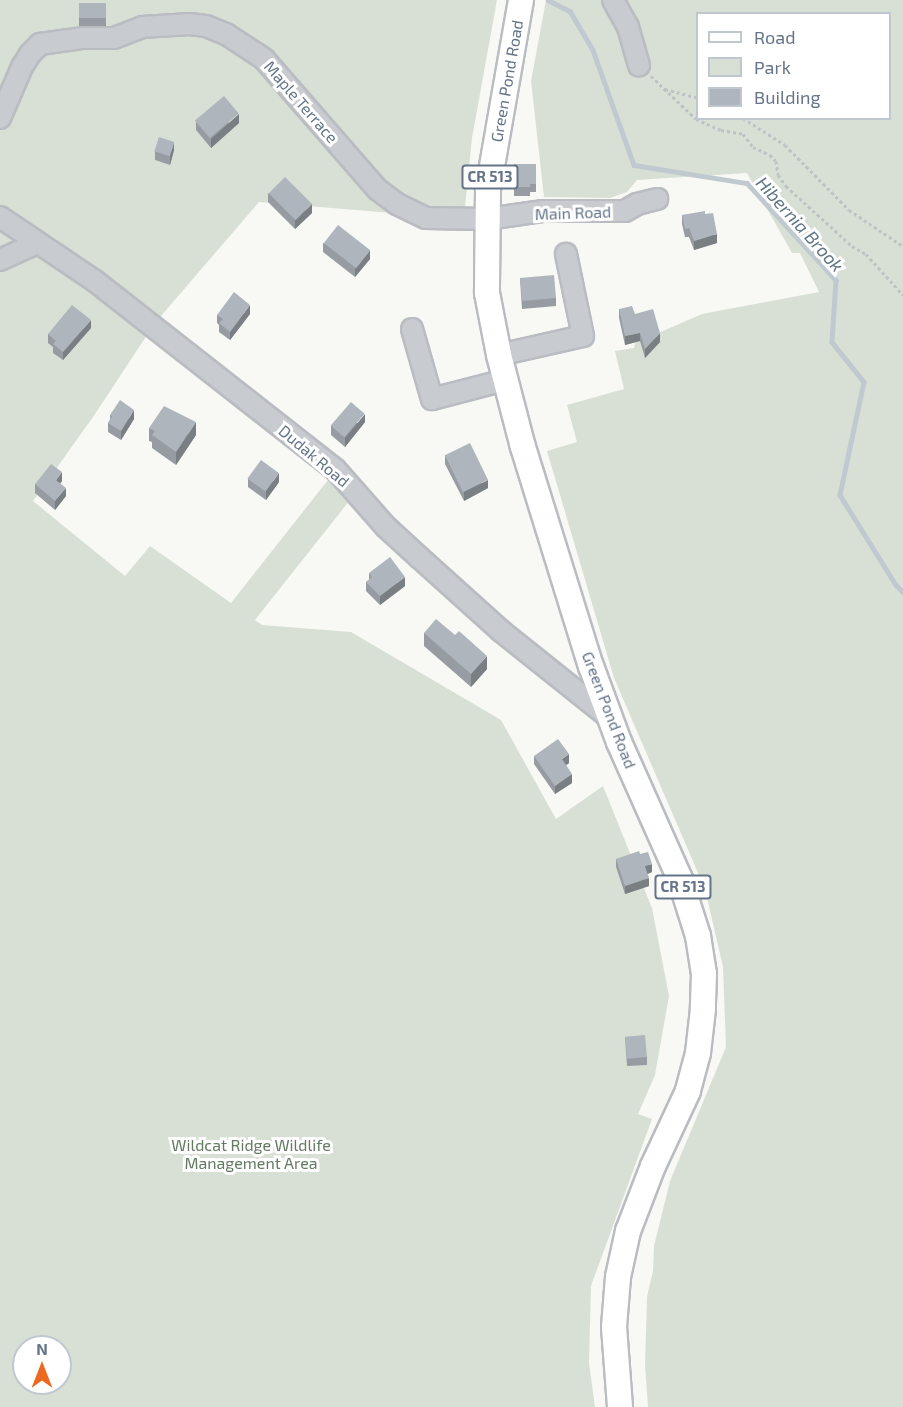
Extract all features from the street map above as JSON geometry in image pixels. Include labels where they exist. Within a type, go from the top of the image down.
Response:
[{"type":"main road","name":"Green Pond Road","points":[[521,0],[497,133],[487,219],[487,293],[499,355],[523,447],[591,666],[610,718],[680,879],[698,936],[704,974],[698,1053],[688,1091],[653,1166],[628,1231],[618,1277],[614,1327],[620,1407]]},
{"type":"street","points":[[613,0],[628,27],[639,65]]},
{"type":"street","name":"Maple Terrace","points":[[0,118],[22,67],[30,54],[40,45],[52,40],[114,38],[157,24],[206,26],[244,44],[264,59],[359,170],[397,204],[426,218],[487,219]]},
{"type":"street","name":"Main Road","points":[[487,219],[543,212],[625,211],[637,204],[657,199]]},
{"type":"street","name":"Dudak Road","points":[[0,217],[95,281],[181,346],[335,470],[387,527],[420,558],[458,589],[501,631],[610,718]]},
{"type":"street","points":[[0,260],[37,243]]},
{"type":"street","points":[[499,355],[583,336],[566,254]]},
{"type":"street","points":[[412,329],[432,399],[505,380]]},
{"type":"path","points":[[639,65],[696,119]]},
{"type":"path","points":[[662,88],[696,97]]},
{"type":"path","points":[[698,120],[721,130],[743,134],[753,147],[770,154],[776,161],[778,176],[786,186],[852,246],[866,254],[903,295]]},
{"type":"path","points":[[746,120],[785,144],[849,210],[903,246]]},
{"type":"green space","name":"Wildcat Ridge Wildlife Management Area","points":[[0,0],[497,0],[472,138],[465,207],[453,206],[453,218],[259,202],[155,323],[93,417],[33,501],[125,576],[150,546],[231,603],[328,480],[350,500],[255,620],[262,625],[351,632],[501,720],[556,819],[603,786],[652,908],[669,996],[655,1075],[638,1114],[652,1119],[591,1286],[589,1363],[595,1407],[0,1407]]},
{"type":"green space","points":[[546,0],[903,0],[903,1407],[648,1407],[645,1365],[647,1297],[653,1271],[654,1246],[670,1181],[726,1047],[723,967],[705,889],[614,678],[547,451],[577,442],[567,405],[624,389],[615,351],[634,348],[635,343],[702,314],[819,292],[800,253],[792,253],[747,173],[637,180],[627,192],[610,198],[544,197],[531,81]]},
{"type":"building","points":[[79,3],[106,3],[106,18],[79,18]]},
{"type":"building","points":[[224,96],[239,114],[210,138],[195,120]]},
{"type":"building","points":[[159,137],[174,142],[170,156],[154,151]]},
{"type":"building","points":[[514,164],[536,164],[536,184],[530,184],[530,187],[514,187]]},
{"type":"building","points":[[285,177],[312,204],[296,220],[269,193]]},
{"type":"building","points":[[705,211],[705,214],[713,213],[717,234],[694,241],[689,228],[685,229],[682,215]]},
{"type":"building","points":[[338,225],[370,250],[356,268],[324,243]]},
{"type":"building","points":[[554,275],[556,298],[522,301],[520,278]]},
{"type":"building","points":[[234,292],[250,305],[230,332],[219,323],[223,319],[217,315]]},
{"type":"building","points":[[72,305],[91,320],[63,352],[53,344],[56,341],[48,334]]},
{"type":"building","points":[[632,306],[635,314],[653,309],[660,333],[645,349],[640,333],[625,336],[619,309]]},
{"type":"building","points":[[120,400],[134,410],[121,431],[108,423],[112,416],[110,415]]},
{"type":"building","points":[[351,402],[365,414],[344,437],[331,425]]},
{"type":"building","points":[[164,406],[196,422],[176,452],[152,435],[155,431],[149,428]]},
{"type":"building","points":[[470,443],[488,480],[463,492],[445,455]]},
{"type":"building","points":[[261,460],[279,473],[265,492],[247,479]]},
{"type":"building","points":[[51,464],[62,472],[56,480],[66,488],[55,501],[35,484]]},
{"type":"building","points":[[390,557],[405,577],[380,596],[366,582],[372,577],[369,573]]},
{"type":"building","points":[[436,619],[455,635],[459,631],[487,656],[471,674],[424,633]]},
{"type":"building","points":[[558,739],[569,754],[562,759],[572,774],[555,786],[534,756]]},
{"type":"building","points":[[639,851],[640,854],[648,852],[652,864],[645,866],[649,878],[625,886],[616,859]]},
{"type":"building","points":[[645,1035],[647,1057],[627,1059],[625,1037]]},
{"type":"waterway","name":"Hibernia Brook","points":[[548,0],[570,11],[593,50],[634,165],[747,183],[836,280],[832,342],[864,382],[840,495],[896,585],[903,592]]}]
